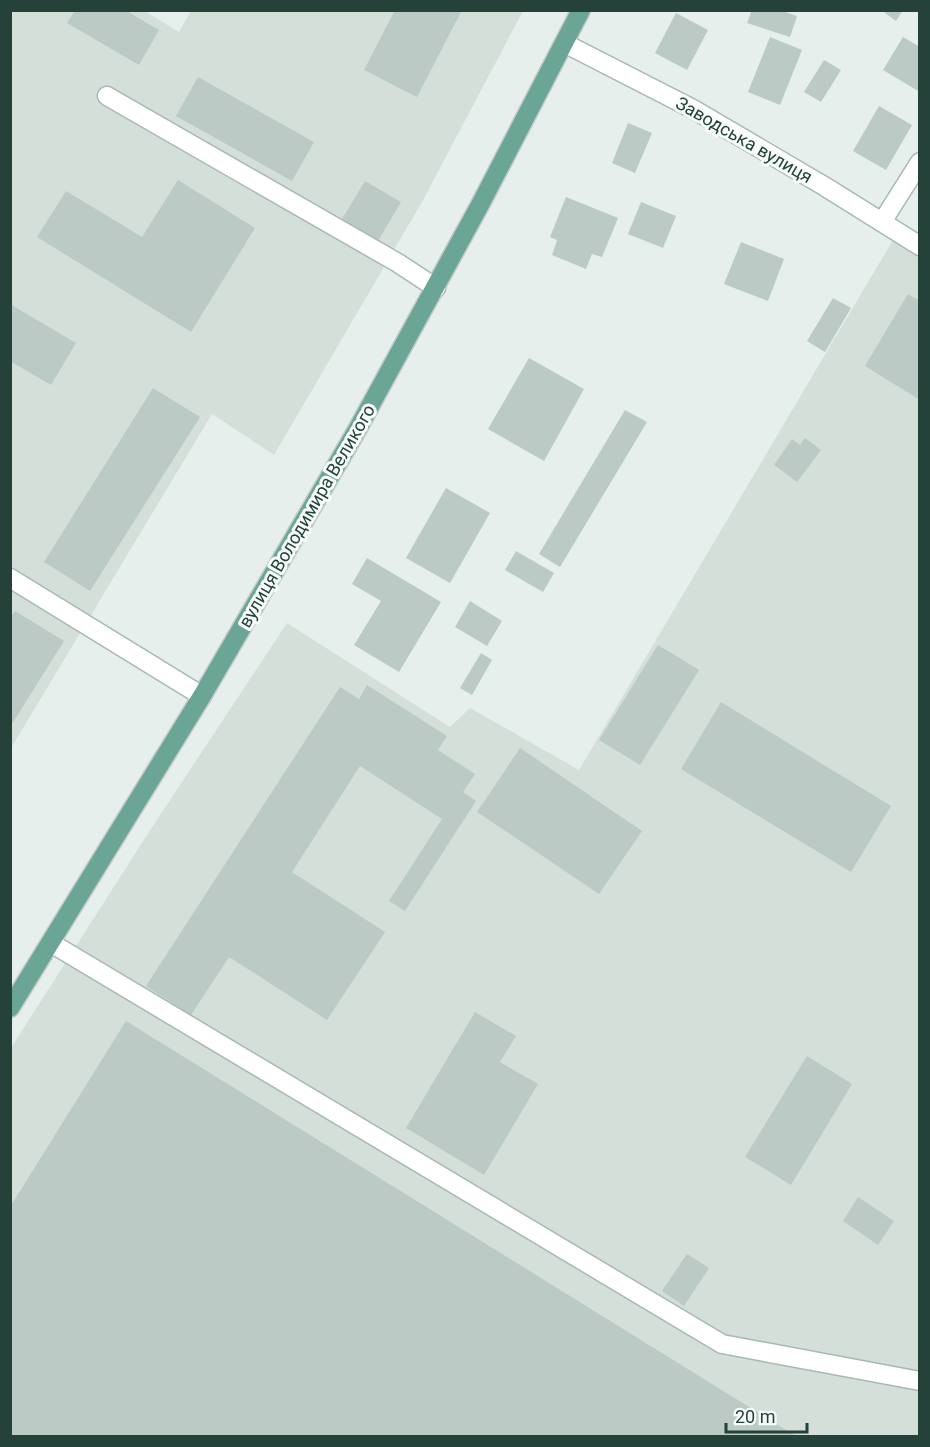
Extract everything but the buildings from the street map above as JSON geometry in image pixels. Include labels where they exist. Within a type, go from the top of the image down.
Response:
[{"type":"main road","name":"вулиця Володимира Великого","points":[[10,1008],[202,696],[357,430],[436,288],[581,10]]},
{"type":"street","name":"Заводська вулиця","points":[[564,43],[693,109],[920,246]]},
{"type":"street","points":[[107,96],[398,263],[436,288]]},
{"type":"street","points":[[882,222],[920,162]]},
{"type":"street","points":[[10,578],[202,696]]},
{"type":"street","points":[[51,943],[722,1344],[920,1381]]},
{"type":"shaded area","points":[[11,11],[145,11],[179,32],[191,11],[523,11],[422,202],[274,455],[212,414],[11,748]]},
{"type":"shaded area","points":[[893,240],[919,256],[919,1436],[11,1436],[11,1048],[145,838],[287,623],[450,727],[470,708],[579,770]]}]
